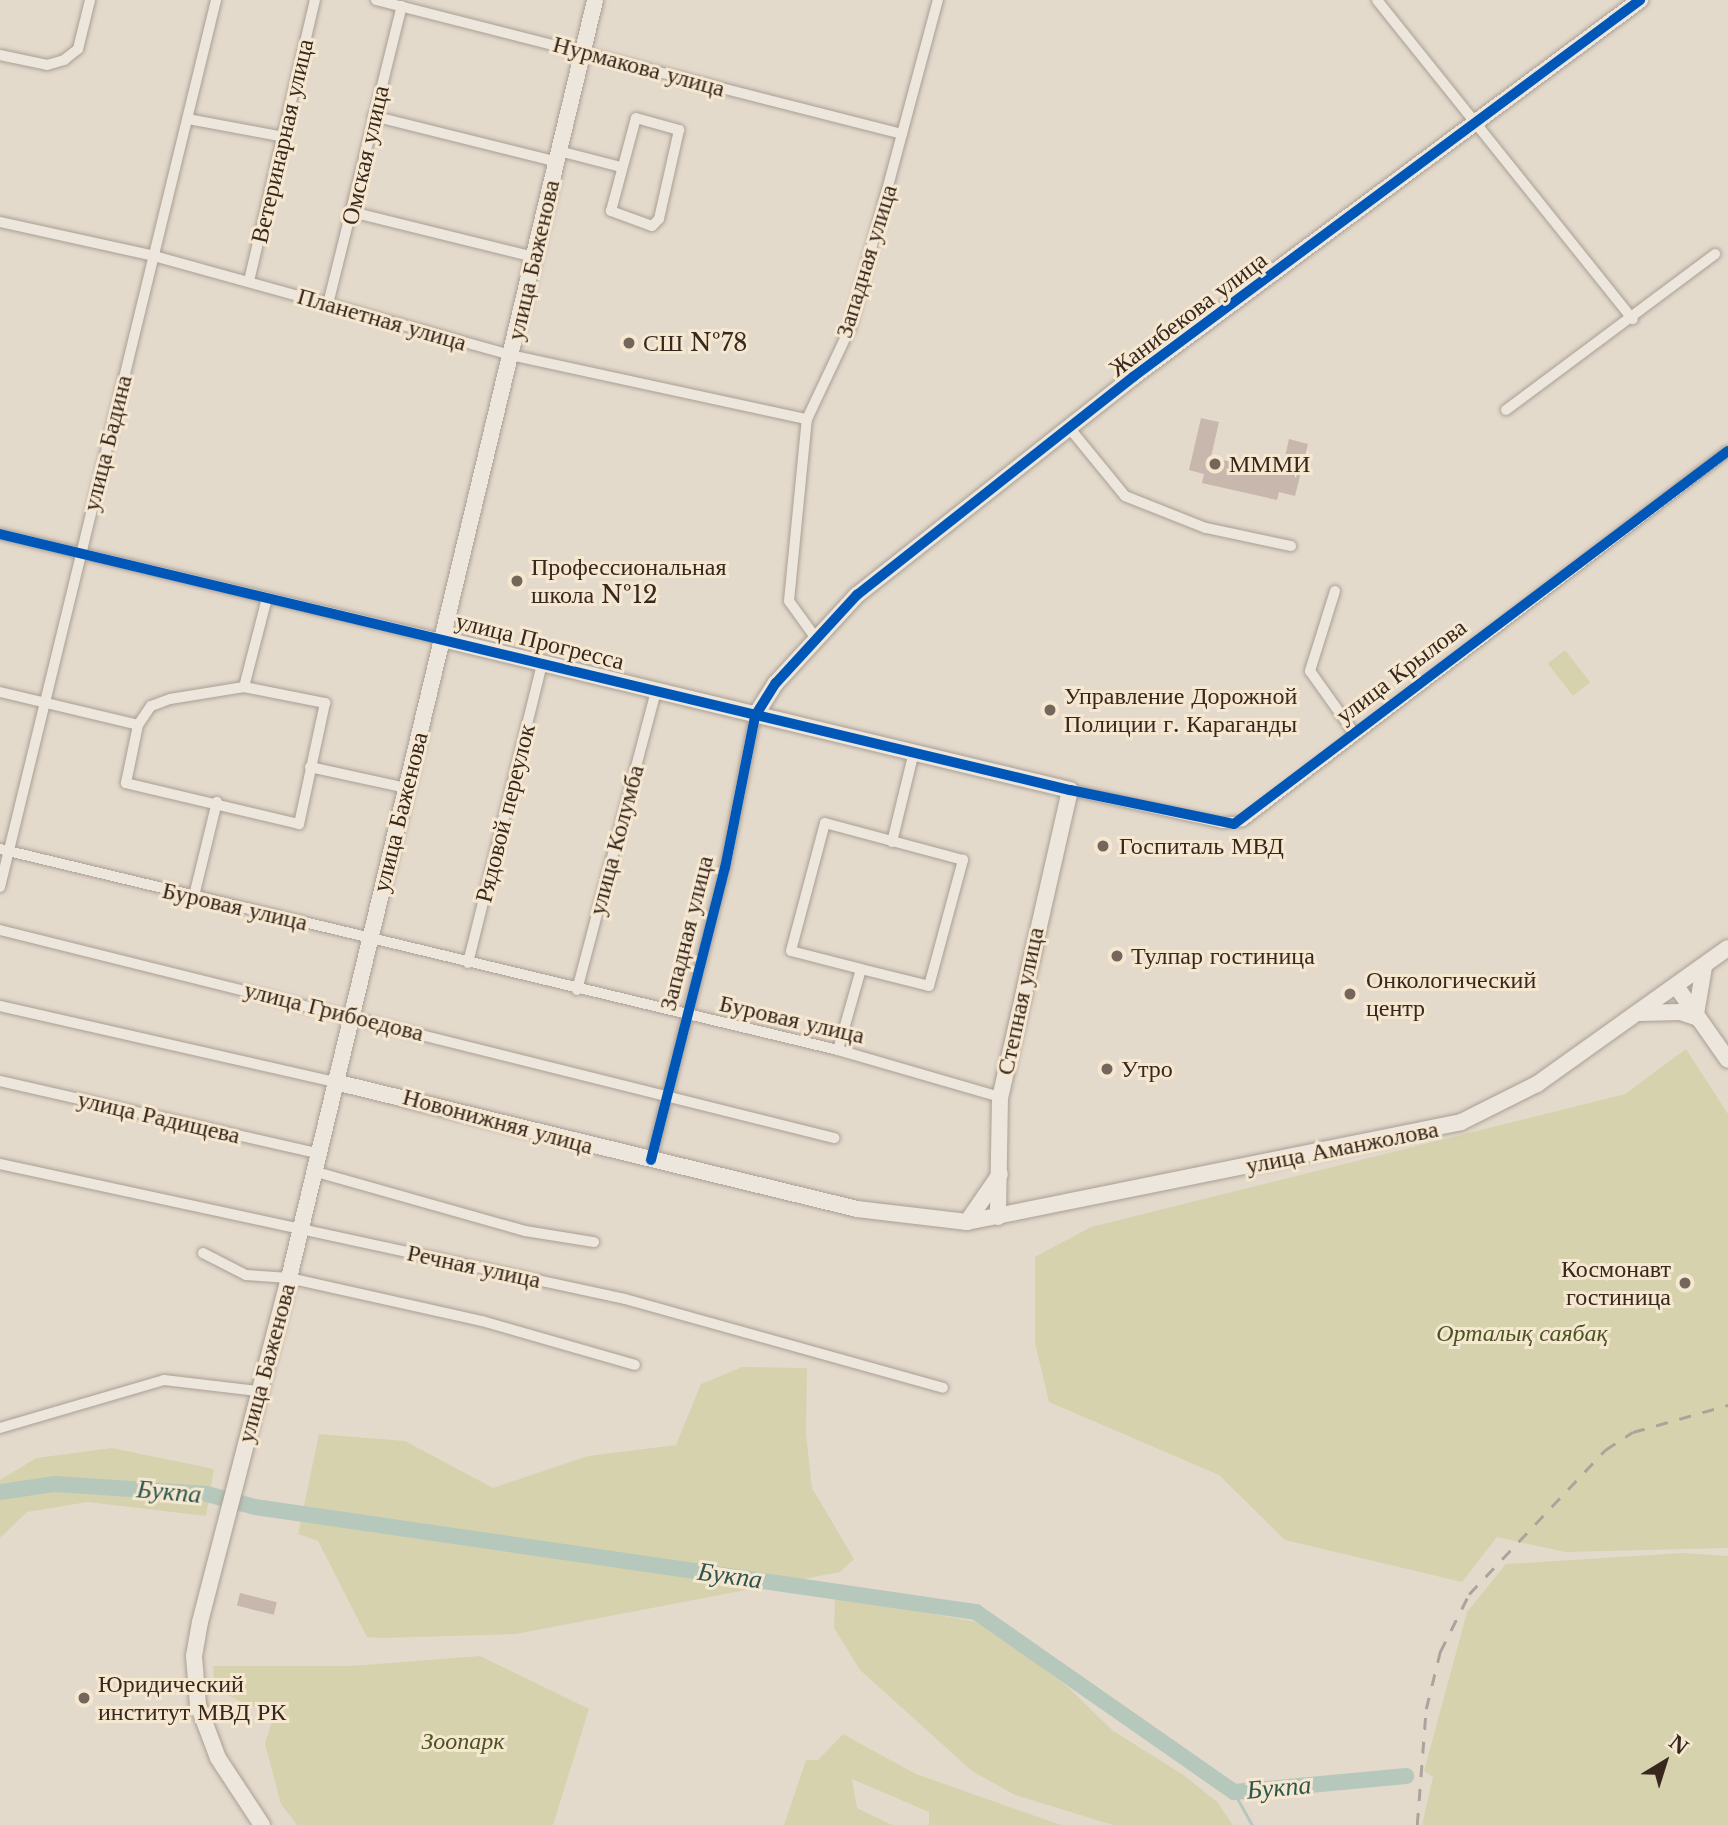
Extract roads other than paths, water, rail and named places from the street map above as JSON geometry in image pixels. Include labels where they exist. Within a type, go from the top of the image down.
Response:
[{"type":"main road","name":"улица Баженова","points":[[262,1825],[218,1758],[198,1705],[194,1656],[200,1622],[257,1391],[289,1278],[595,0]]},
{"type":"main road","name":"Жанибекова улица","points":[[755,716],[815,637],[857,596],[1070,430],[1133,377],[1476,125],[1640,0]]},
{"type":"main road","name":"улица Прогресса","points":[[442,639],[1070,790]]},
{"type":"main road","name":"Степная улица","points":[[998,1217],[1000,1097],[1070,790]]},
{"type":"main road","points":[[1728,948],[1676,986],[1728,1060]]},
{"type":"main road","points":[[1697,1016],[1704,967]]},
{"type":"main road","name":"улица Аманжолова","points":[[998,1217],[1461,1122],[1537,1084],[1676,986]]},
{"type":"main road","points":[[1640,1013],[1680,1012],[1697,1016]]},
{"type":"main road","name":"Новонижняя улица","points":[[335,1082],[857,1209],[967,1222],[998,1217]]},
{"type":"main road","points":[[967,1222],[1000,1174]]},
{"type":"street","points":[[0,55],[47,65],[64,60],[78,49],[90,0]]},
{"type":"street","name":"улица Бадина","points":[[0,887],[4,850],[46,701],[216,0]]},
{"type":"street","name":"Ветеринарная улица","points":[[249,281],[315,0]]},
{"type":"street","name":"Нурмакова улица","points":[[376,0],[902,134]]},
{"type":"street","name":"Западная улица","points":[[815,637],[789,601],[807,419],[850,328],[938,0]]},
{"type":"street","points":[[1377,0],[1633,319]]},
{"type":"street","name":"Омская улица","points":[[328,304],[402,6]]},
{"type":"street","points":[[373,116],[558,157],[621,167]]},
{"type":"street","points":[[188,119],[284,137]]},
{"type":"street","points":[[635,119],[678,128],[655,225],[612,214],[621,167],[635,119]]},
{"type":"street","points":[[352,212],[534,257]]},
{"type":"street","name":"Планетная улица","points":[[0,222],[154,256],[510,355],[807,419]]},
{"type":"street","points":[[1506,410],[1633,319],[1715,254]]},
{"type":"street","points":[[1070,430],[1125,496],[1206,528],[1291,546]]},
{"type":"street","points":[[1724,454],[1728,468]]},
{"type":"street","name":"улица Крылова","points":[[1070,790],[1234,824],[1724,454]]},
{"type":"street","name":"улица Прогресса","points":[[0,534],[442,639]]},
{"type":"street","points":[[1335,591],[1310,671],[1354,733]]},
{"type":"street","points":[[244,687],[267,598]]},
{"type":"street","name":"Рядовой переулок","points":[[468,963],[542,664]]},
{"type":"street","points":[[244,687],[325,703],[299,824],[217,802],[126,783],[138,725],[151,706],[170,699],[244,687]]},
{"type":"street","name":"улица Колумба","points":[[577,989],[656,691]]},
{"type":"street","points":[[0,692],[138,725]]},
{"type":"street","name":"Западная улица","points":[[651,1160],[725,869],[755,716]]},
{"type":"street","points":[[892,842],[914,752]]},
{"type":"street","points":[[310,767],[406,788]]},
{"type":"street","points":[[194,896],[217,802]]},
{"type":"street","points":[[825,824],[963,860],[929,986],[861,969],[791,951],[825,824]]},
{"type":"street","name":"Буровая улица","points":[[4,850],[686,1016],[838,1050],[1000,1097]]},
{"type":"street","name":"улица Грибоедова","points":[[0,930],[351,1014],[834,1138]]},
{"type":"street","points":[[838,1050],[861,969]]},
{"type":"street","name":"Новонижняя улица","points":[[0,1006],[335,1082]]},
{"type":"street","name":"улица Радищева","points":[[0,1081],[317,1153]]},
{"type":"street","name":"Речная улица","points":[[0,1164],[625,1298],[943,1388]]},
{"type":"street","points":[[313,1171],[525,1231],[594,1242]]},
{"type":"street","points":[[203,1253],[246,1275],[289,1278],[482,1321],[635,1365]]},
{"type":"street","points":[[0,1428],[164,1380],[257,1391]]},
{"type":"waterway","name":"Букпа","points":[[0,1492],[55,1484],[207,1494],[255,1507],[976,1612],[1234,1792],[1406,1776]]},
{"type":"waterway","points":[[1234,1792],[1252,1825]]},
{"type":"railway","points":[[1417,1825],[1426,1709],[1440,1652],[1469,1594],[1605,1450],[1633,1432],[1728,1405]]},
{"type":"place","name":"СШ №78","points":[[629,343]]},
{"type":"place","name":"МММИ","points":[[1215,464]]},
{"type":"place","name":"Профессиональная школа №12","points":[[517,581]]},
{"type":"place","name":"Управление Дорожной Полиции г. Караганды","points":[[1050,710]]},
{"type":"place","name":"Госпиталь МВД","points":[[1103,846]]},
{"type":"place","name":"Тулпар гостиница","points":[[1117,956]]},
{"type":"place","name":"Онкологический центр","points":[[1350,994]]},
{"type":"place","name":"Утро","points":[[1107,1069]]},
{"type":"place","name":"Космонавт гостиница","points":[[1685,1283]]},
{"type":"place","name":"Юридический институт МВД РК","points":[[84,1698]]},
{"type":"park label","name":"Орталық саябақ","points":[[1522,1333]]},
{"type":"park label","name":"Зоопарк","points":[[463,1741]]}]
